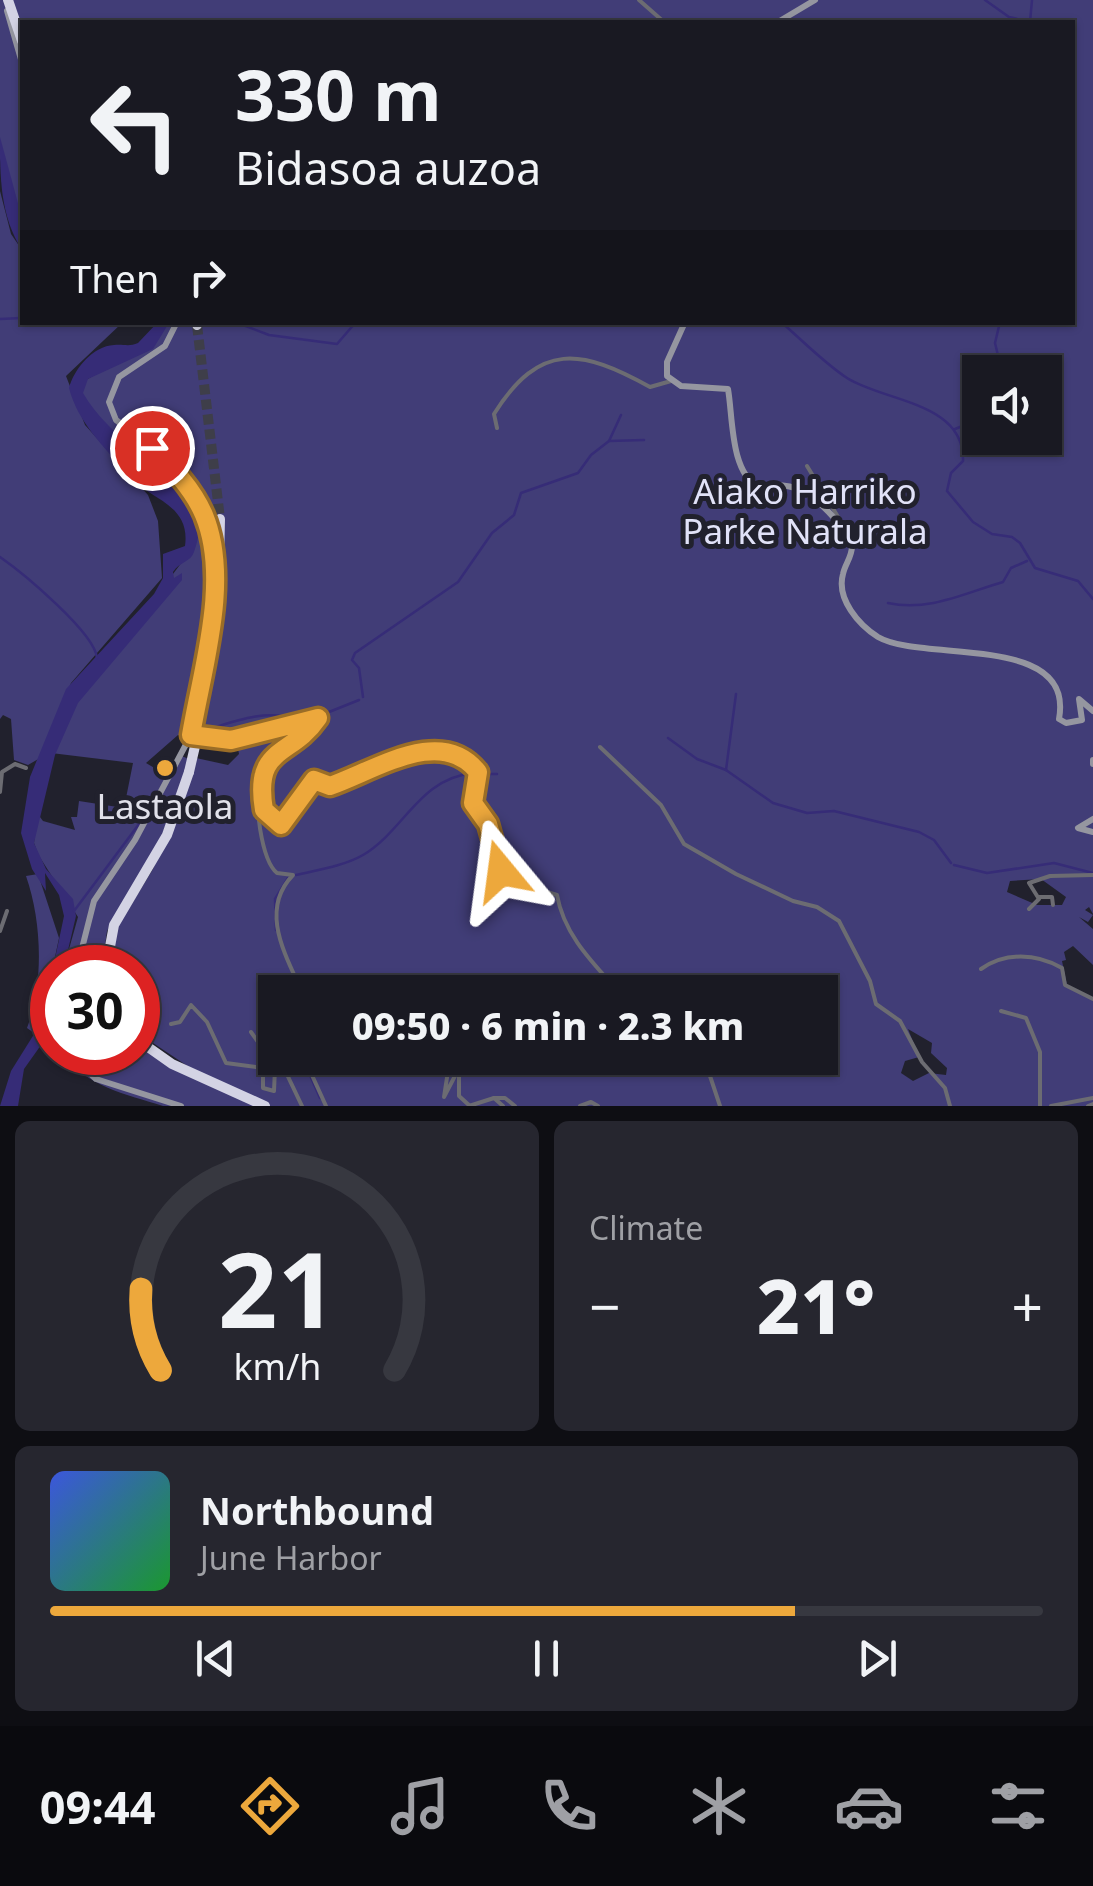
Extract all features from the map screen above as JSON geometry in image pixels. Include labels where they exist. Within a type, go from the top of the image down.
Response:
[{"type":"highway","points":[[8,0],[20,35]]},
{"type":"highway","points":[[111,945],[116,922],[167,835],[189,772],[216,618],[220,519]]},
{"type":"highway","points":[[160,1054],[217,1086],[265,1106]]},
{"type":"street","points":[[8,0],[20,54]]},
{"type":"street","points":[[639,0],[662,20]]},
{"type":"street","points":[[781,20],[815,0]]},
{"type":"street","points":[[82,945],[94,900],[134,840],[195,732],[211,611],[214,560],[208,526],[176,472],[120,424],[110,402],[119,377],[164,346],[175,325]]},
{"type":"street","points":[[684,325],[666,366],[671,380],[681,386],[728,389],[728,417],[737,454],[752,484],[758,487],[776,483],[803,489],[845,530]]},
{"type":"street","points":[[497,428],[494,414],[502,401],[532,368],[552,358],[608,366],[650,387],[671,380]]},
{"type":"street","points":[[807,466],[845,530],[852,550],[841,582],[847,604],[865,628],[900,647],[990,652],[1039,670],[1056,691],[1061,703],[1059,719],[1066,723],[1082,720],[1079,700],[1093,711]]},
{"type":"street","points":[[195,732],[231,740],[318,718],[269,758],[254,799],[267,862],[277,873],[293,875],[276,898],[276,923],[296,975]]},
{"type":"street","points":[[600,747],[660,804],[684,844],[736,874],[793,901],[817,907],[840,921],[870,981],[876,1004],[900,1021],[922,1062],[942,1083],[950,1106]]},
{"type":"street","points":[[261,775],[264,810],[281,825],[314,780],[330,786],[398,758],[446,749],[465,756],[478,772],[473,803],[488,824],[505,879],[557,895],[558,911],[572,936],[605,975]]},
{"type":"street","points":[[0,792],[2,772],[14,764],[26,768]]},
{"type":"street","points":[[1093,820],[1078,828],[1093,832]]},
{"type":"street","points":[[1053,905],[1052,897],[1038,897],[1026,885],[1040,878],[1093,875]]},
{"type":"street","points":[[1028,909],[1038,902],[1038,897]]},
{"type":"street","points":[[0,931],[7,910]]},
{"type":"street","points":[[980,968],[1002,957],[1045,960],[1062,968],[1065,986],[1093,998]]},
{"type":"street","points":[[172,1024],[180,1022],[191,1005],[207,1022],[226,1063],[258,1067]]},
{"type":"street","points":[[1001,1011],[1026,1018],[1040,1052],[1040,1106]]},
{"type":"street","points":[[251,1032],[258,1042]]},
{"type":"street","points":[[92,1075],[182,1106]]},
{"type":"street","points":[[262,1075],[261,1082],[270,1092],[277,1088],[276,1075]]},
{"type":"street","points":[[288,1075],[290,1088],[302,1106]]},
{"type":"street","points":[[311,1075],[326,1106]]},
{"type":"street","points":[[447,1075],[444,1097],[455,1075]]},
{"type":"street","points":[[457,1075],[459,1096],[470,1106],[494,1098],[505,1098],[514,1106]]},
{"type":"street","points":[[710,1075],[720,1106]]},
{"type":"street","points":[[494,1098],[503,1106]]},
{"type":"street","points":[[580,1106],[591,1102],[598,1106]]},
{"type":"street","points":[[1051,1106],[1091,1102]]},
{"type":"green space","name":"Aiako Harriko Parke Naturala","points":[[0,0],[1093,0],[1093,914],[1089,907],[1085,910],[1093,915],[1088,922],[1079,917],[1093,929],[1093,965],[1073,946],[1064,952],[1066,960],[1062,961],[1067,985],[1093,998],[1093,1106],[163,1106],[121,1093],[84,1075],[160,1075],[160,1058],[188,1075],[189,1067],[160,1048],[160,945],[114,945],[117,928],[153,869],[196,758],[228,765],[239,754],[236,738],[228,742],[178,735],[146,763],[168,776],[179,755],[189,759],[161,838],[107,931],[105,945],[70,945],[78,917],[34,843],[37,813],[43,821],[75,830],[71,817],[77,817],[79,801],[124,808],[133,763],[51,753],[56,730],[191,550],[191,522],[106,439],[76,386],[148,343],[160,325],[1075,325],[1075,20],[20,20],[20,232],[0,158]],"holes":[[[1041,879],[1066,897],[1062,905],[1037,905],[1007,892],[1010,881]],[[908,1029],[932,1043],[931,1053],[947,1068],[946,1075],[929,1073],[913,1081],[901,1073],[905,1061],[919,1057]]]},
{"type":"green space","points":[[0,191],[11,234],[20,247],[20,325],[120,325],[66,376],[85,425],[148,495],[158,521],[162,578],[71,683],[40,758],[28,765],[14,760],[11,719],[3,715],[0,719]]},
{"type":"green space","points":[[38,874],[59,938],[58,945],[39,945],[26,876]]},
{"type":"shaded area","points":[[0,137],[20,211],[20,246],[9,224],[1,181]]},
{"type":"shaded area","points":[[155,325],[168,325],[153,349],[88,379],[83,393],[110,427],[174,487],[199,528],[192,555],[173,572],[174,578],[182,573],[182,580],[78,703],[55,755],[34,843],[46,869],[73,899],[76,916],[69,945],[58,945],[64,916],[59,895],[45,873],[46,891],[32,869],[21,833],[30,777],[66,689],[154,594],[163,578],[163,554],[185,546],[181,520],[166,503],[134,481],[100,443],[85,423],[69,388],[80,366],[99,349],[132,345]]},
{"type":"shaded area","points":[[30,1041],[30,1061],[24,1069],[18,1106],[0,1106],[11,1071]]},
{"type":"waterway","points":[[985,0],[1009,17],[1022,20]]},
{"type":"waterway","points":[[1030,20],[1032,0]]},
{"type":"waterway","points":[[0,319],[20,318]]},
{"type":"waterway","points":[[243,325],[269,335],[337,344],[353,325]]},
{"type":"waterway","points":[[784,325],[847,378],[920,406],[951,427],[960,441],[963,461],[951,473],[947,491],[973,522],[992,534],[1012,537],[1020,543],[1035,568],[1078,581],[1093,599]]},
{"type":"waterway","points":[[998,355],[995,343],[999,325]]},
{"type":"waterway","points":[[609,441],[621,415]]},
{"type":"waterway","points":[[955,429],[962,426]]},
{"type":"waterway","points":[[363,697],[359,668],[352,660],[355,653],[458,582],[492,533],[514,515],[521,493],[578,473],[591,455],[609,441],[644,440]]},
{"type":"waterway","points":[[0,557],[71,619],[97,658]]},
{"type":"waterway","points":[[888,603],[918,605],[960,596],[1003,582],[1011,568],[1027,561]]},
{"type":"waterway","points":[[736,694],[726,770],[773,803],[807,813],[834,811],[919,832],[934,840],[951,863]]},
{"type":"waterway","points":[[319,716],[359,700]]},
{"type":"waterway","points":[[204,731],[263,716],[297,721]]},
{"type":"waterway","points":[[668,738],[697,759],[726,770]]},
{"type":"waterway","points":[[296,875],[363,855],[439,784],[474,773]]},
{"type":"waterway","points":[[480,774],[497,774]]},
{"type":"waterway","points":[[74,911],[139,824]]},
{"type":"waterway","points":[[954,865],[987,873],[1054,863],[1093,873]]},
{"type":"waterway","points":[[276,930],[275,899],[288,878]]},
{"type":"waterway","points":[[310,1075],[320,1098]]},
{"type":"tunnel","points":[[197,325],[220,519]]},
{"type":"place","name":"Lastaola","points":[[165,768]]},
{"type":"route","points":[[152,448],[176,472],[204,514],[214,560],[211,611],[191,735],[231,740],[318,718],[291,744],[269,758],[261,775],[264,810],[272,822],[281,825],[314,780],[324,780],[330,786],[398,758],[446,749],[465,756],[478,772],[473,803],[488,824],[501,871]]}]
